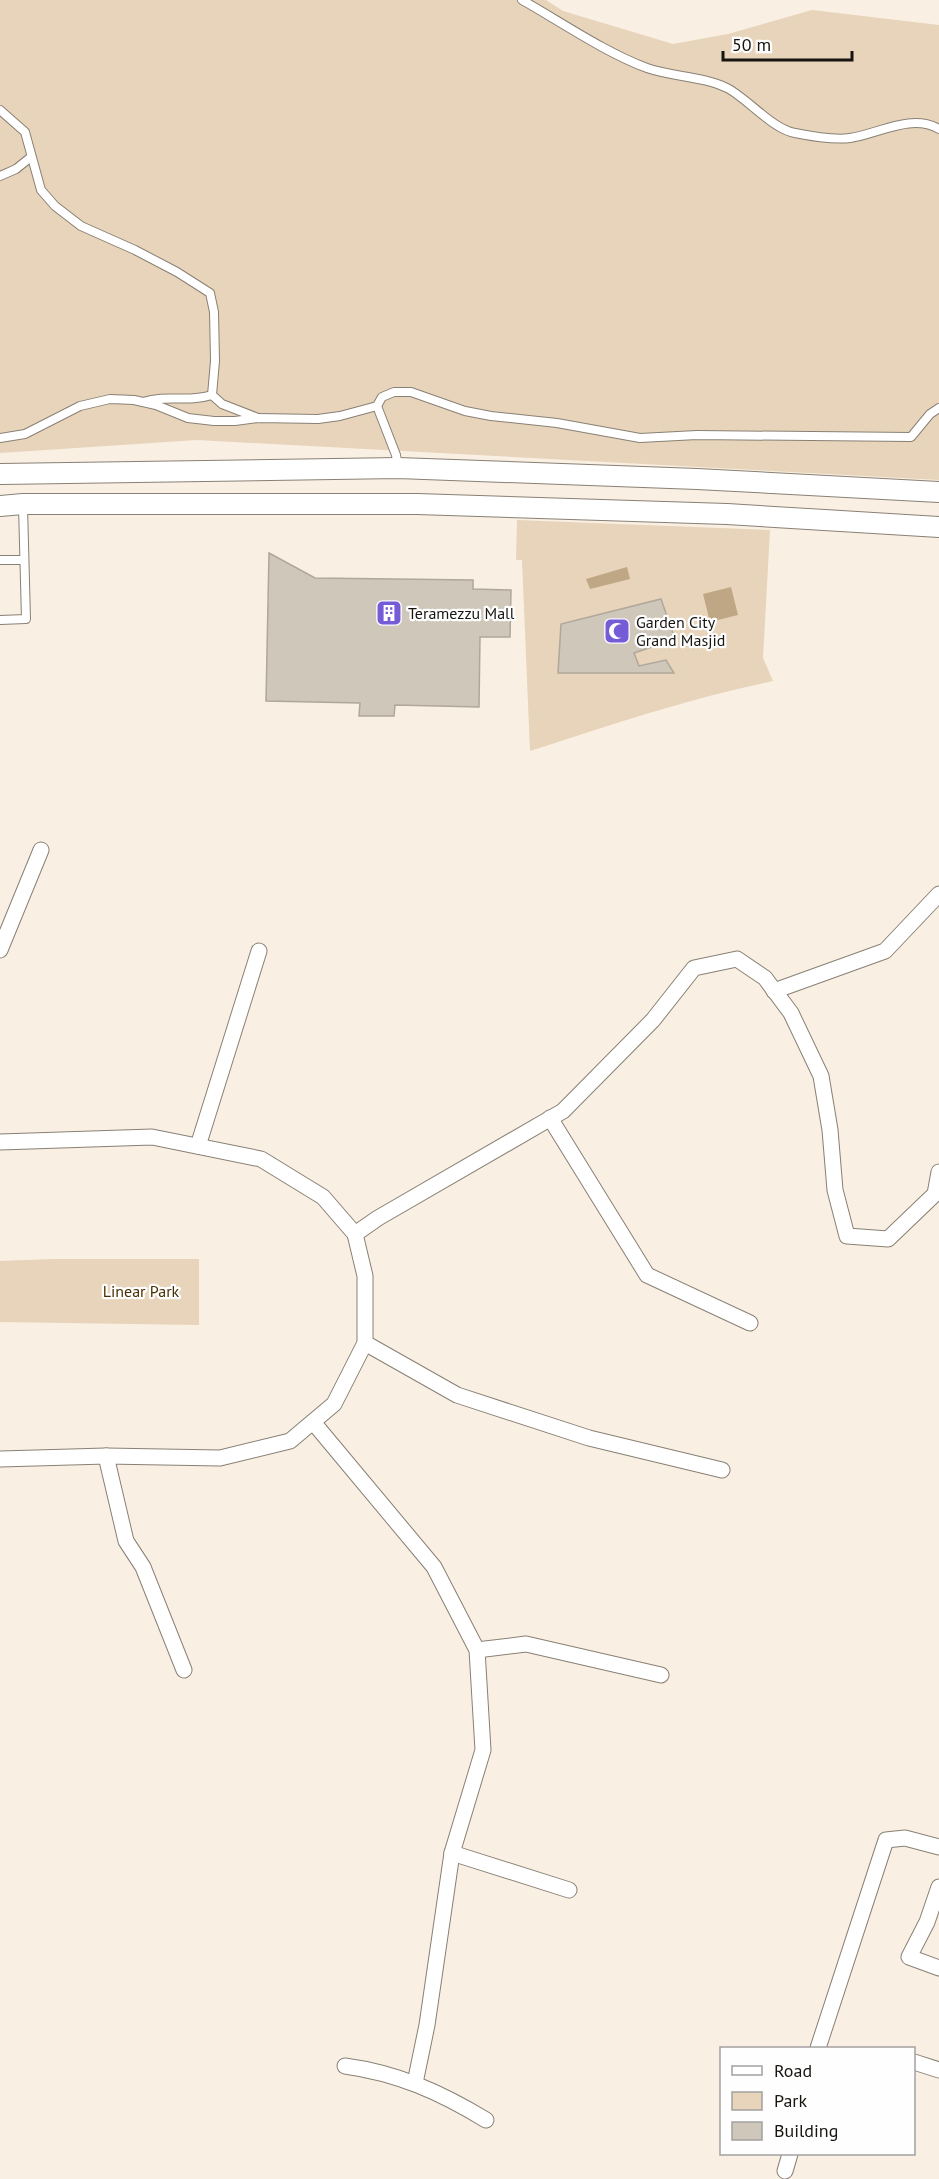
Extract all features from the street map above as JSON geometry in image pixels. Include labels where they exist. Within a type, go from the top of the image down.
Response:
[{"type":"street","points":[[0,474],[398,468],[697,478],[939,492]]},
{"type":"street","points":[[0,506],[23,504],[417,504],[727,514],[939,527]]},
{"type":"street","points":[[0,950],[41,850]]},
{"type":"street","points":[[774,990],[885,951],[939,894]]},
{"type":"street","points":[[198,1146],[259,951]]},
{"type":"street","points":[[355,1234],[378,1218],[563,1111],[653,1020],[694,968],[737,959],[765,978],[791,1013],[821,1076],[830,1130],[835,1190],[847,1236],[888,1239],[935,1194],[939,1172]]},
{"type":"street","points":[[550,1118],[647,1275],[750,1323]]},
{"type":"street","points":[[0,1142],[152,1137],[261,1159],[323,1197],[355,1234],[365,1276],[365,1343],[334,1404],[290,1441],[220,1458],[106,1456],[0,1459]]},
{"type":"street","points":[[365,1343],[457,1395],[589,1438],[722,1470]]},
{"type":"street","points":[[313,1422],[434,1567],[477,1650],[483,1750],[452,1852],[427,2025],[415,2084]]},
{"type":"street","points":[[106,1456],[126,1541],[143,1567],[184,1670]]},
{"type":"street","points":[[477,1650],[526,1644],[661,1676]]},
{"type":"street","points":[[819,2047],[886,1840],[905,1838],[939,1847]]},
{"type":"street","points":[[452,1852],[569,1890]]},
{"type":"street","points":[[939,1887],[930,1914],[909,1957],[939,1968]]},
{"type":"street","points":[[915,2062],[939,2070]]},
{"type":"street","points":[[345,2066],[368,2069],[415,2084],[448,2097],[486,2120]]},
{"type":"street","points":[[785,2171],[790,2155]]},
{"type":"lane","points":[[522,0],[614,52],[648,68],[693,77],[728,88],[762,115],[792,133],[848,138],[903,125],[934,126],[939,129]]},
{"type":"lane","points":[[0,110],[25,132],[40,190],[55,206],[81,226],[177,272],[210,294],[214,312],[215,361],[212,395],[222,404],[258,418]]},
{"type":"lane","points":[[0,176],[16,169],[31,157]]},
{"type":"lane","points":[[0,438],[25,434],[80,406],[110,399],[142,402],[188,418],[235,421],[258,418],[318,419],[340,416],[377,406],[382,397],[394,392],[411,392],[465,411],[557,423],[640,438],[697,435],[911,437],[930,414],[939,408]]},
{"type":"lane","points":[[142,402],[155,398],[190,400],[212,395]]},
{"type":"lane","points":[[377,406],[396,454],[398,468]]},
{"type":"lane","points":[[0,620],[26,619],[23,504]]},
{"type":"lane","points":[[0,560],[24,560]]},
{"type":"green space","points":[[0,0],[546,0],[563,11],[673,44],[728,34],[812,10],[939,25],[939,480],[197,440],[0,453]]},
{"type":"green space","points":[[517,520],[770,530],[763,658],[773,681],[681,704],[530,751],[522,560],[516,560]]},
{"type":"green space","name":"Linear Park","points":[[199,1259],[199,1325],[0,1322],[0,1261]]},
{"type":"shaded area","points":[[627,567],[630,579],[590,589],[586,579]]},
{"type":"shaded area","points":[[731,587],[738,615],[710,622],[703,594]]},
{"type":"building","name":"Teramezzu Mall","points":[[269,553],[315,578],[473,580],[473,589],[511,590],[510,637],[480,637],[479,707],[395,705],[394,716],[359,716],[360,703],[266,701]]},
{"type":"building","name":"Garden City Grand Masjid","points":[[661,599],[675,639],[634,653],[639,666],[666,660],[674,673],[558,673],[561,624]]},
{"type":"place","name":"Teramezzu Mall","points":[[389,613]]},
{"type":"place","name":"Garden City Grand Masjid","points":[[617,631]]}]
